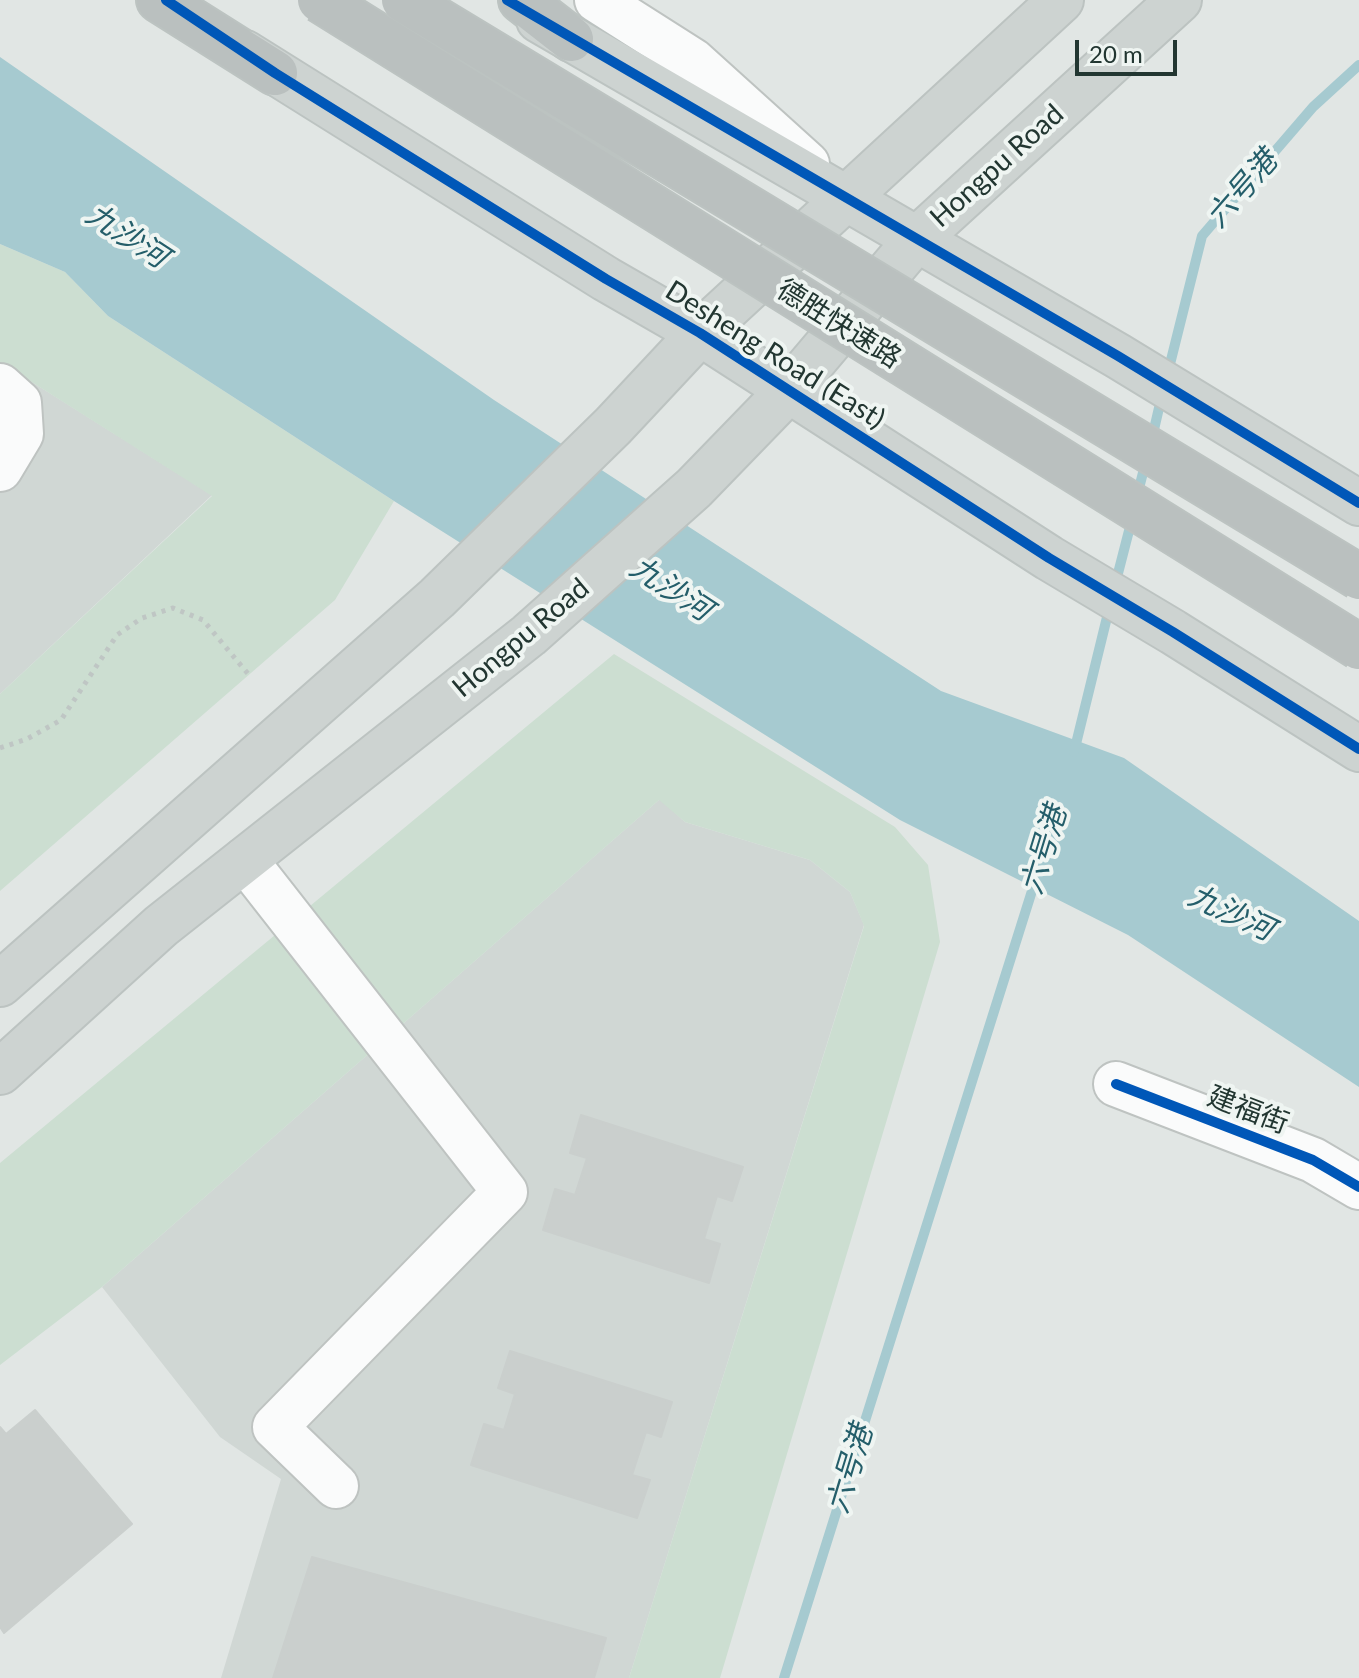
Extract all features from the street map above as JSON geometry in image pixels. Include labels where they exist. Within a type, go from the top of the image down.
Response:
[{"type":"highway","points":[[159,0],[275,73]]},
{"type":"highway","name":"德胜快速路","points":[[320,0],[1359,647]]},
{"type":"highway","name":"德胜快速路","points":[[404,0],[1359,577]]},
{"type":"highway","points":[[521,0],[571,39]]},
{"type":"main road","name":"Desheng Road (East)","points":[[166,0],[275,73],[606,279],[700,333],[1049,558],[1359,749]]},
{"type":"main road","points":[[507,0],[1118,356],[1359,503]]},
{"type":"main road","points":[[0,984],[437,598],[613,426],[700,333],[1061,0]]},
{"type":"main road","name":"Hongpu Road","points":[[0,1072],[161,926],[529,635],[694,488],[789,390],[916,240],[1179,0]]},
{"type":"street","points":[[597,0],[693,61],[845,198]]},
{"type":"street","points":[[0,386],[19,403],[21,434],[0,469]]},
{"type":"street","points":[[245,860],[505,1192],[275,1427],[336,1486]]},
{"type":"street","name":"建福街","points":[[1116,1084],[1313,1160],[1359,1187]]},
{"type":"path","points":[[0,748],[27,739],[61,720],[117,635],[142,618],[173,608],[203,620],[249,675]]},
{"type":"shaded area","points":[[0,362],[212,495],[0,694]]},
{"type":"shaded area","points":[[660,799],[685,822],[810,860],[850,892],[864,925],[629,1678],[221,1678],[281,1479],[220,1437],[102,1287]]},
{"type":"green space","points":[[0,244],[65,272],[108,316],[394,501],[335,600],[0,891],[0,694],[212,496],[0,362]]},
{"type":"green space","points":[[614,654],[895,827],[928,865],[940,942],[720,1678],[629,1678],[864,926],[850,892],[810,860],[685,822],[659,800],[102,1287],[0,1365],[0,1163]]},
{"type":"water","name":"九沙河","points":[[0,57],[494,400],[941,691],[1124,758],[1359,921],[1359,1087],[1128,935],[900,820],[394,501],[108,316],[65,272],[0,244]]},
{"type":"building","points":[[581,1115],[743,1167],[732,1201],[717,1196],[704,1239],[720,1244],[709,1283],[543,1230],[555,1189],[575,1195],[587,1158],[570,1153]]},
{"type":"building","points":[[510,1351],[672,1402],[661,1437],[646,1432],[632,1475],[650,1480],[637,1518],[471,1465],[484,1424],[504,1430],[515,1394],[498,1388]]},
{"type":"building","points":[[35,1410],[132,1524],[4,1633],[0,1627],[0,1427],[6,1434]]},
{"type":"building","points":[[312,1557],[606,1638],[594,1678],[273,1678]]},
{"type":"waterway","name":"六号港","points":[[1167,376],[1202,236],[1313,107],[1359,65]]},
{"type":"waterway","name":"六号港","points":[[1152,438],[1162,395]]},
{"type":"waterway","name":"六号港","points":[[1137,496],[1146,461]]},
{"type":"waterway","name":"六号港","points":[[1115,585],[1132,519]]},
{"type":"waterway","name":"六号港","points":[[1074,752],[1110,605]]},
{"type":"waterway","name":"六号港","points":[[784,1678],[1037,875]]},
{"type":"cycle path","points":[[166,0],[275,73],[606,279],[700,333],[1049,558],[1359,749]]},
{"type":"cycle path","points":[[507,0],[1118,356],[1359,503]]},
{"type":"cycle path","points":[[1116,1084],[1313,1160],[1359,1187]]}]
